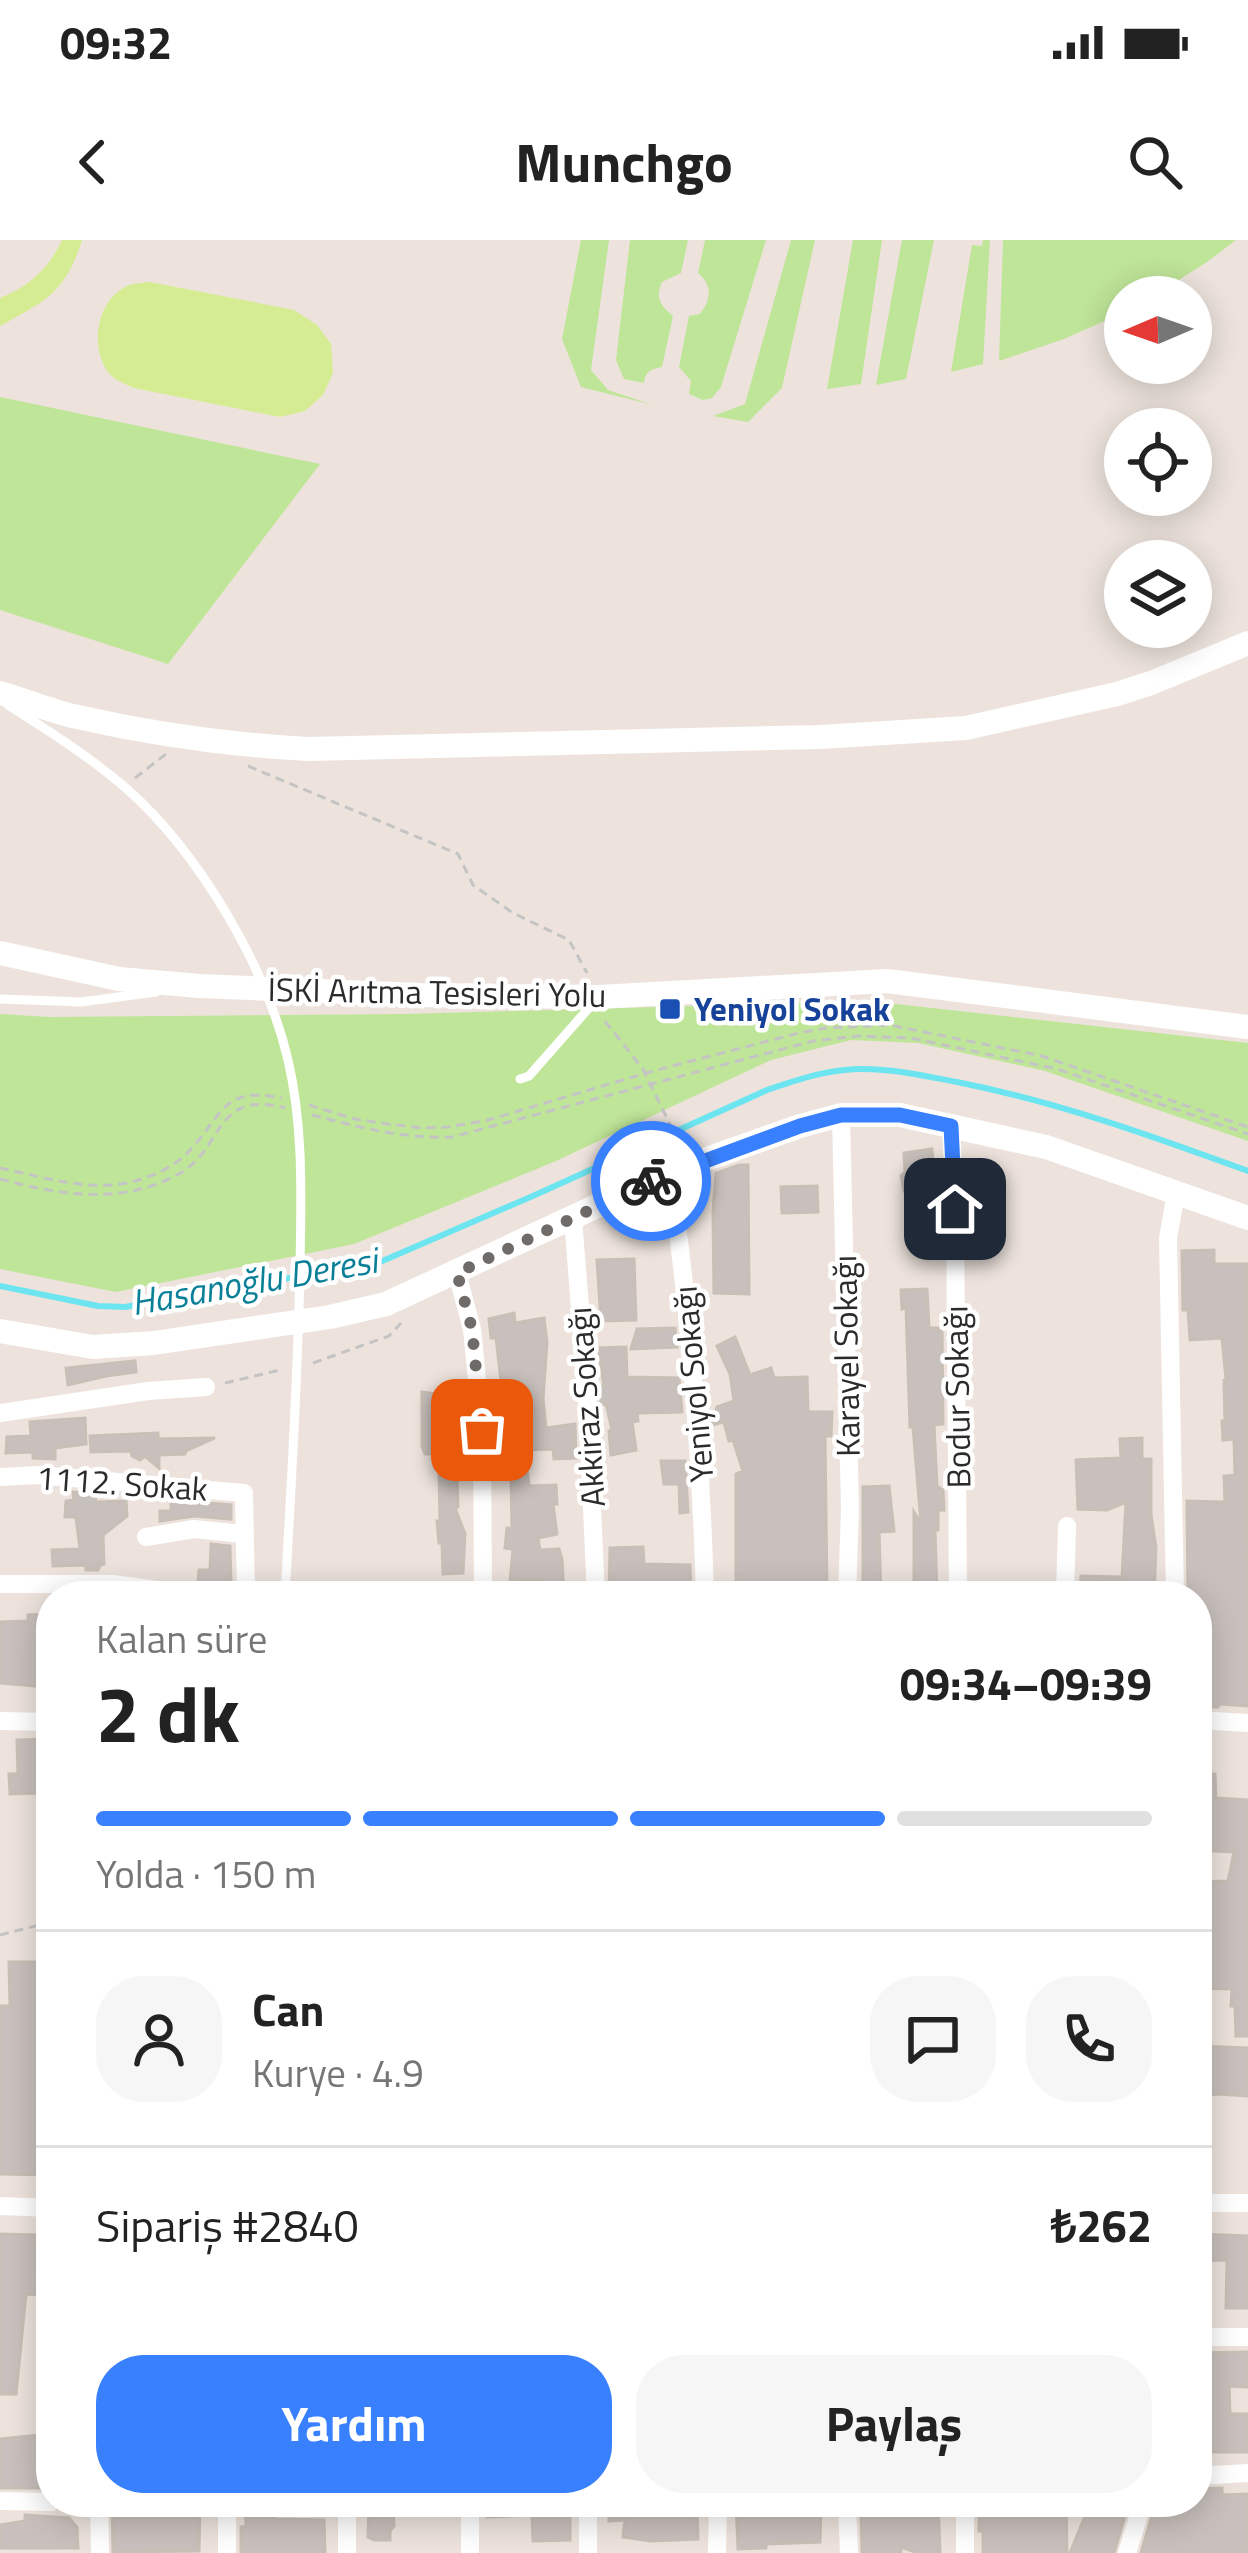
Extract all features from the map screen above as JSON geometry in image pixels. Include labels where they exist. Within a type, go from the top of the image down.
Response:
[{"type":"street","points":[[0,697],[68,715],[236,746],[820,737],[966,728],[1117,694],[1248,644]]},
{"type":"street","name":"İSKİ Arıtma Tesisleri Yolu","points":[[0,953],[119,979],[438,996],[599,997],[887,981],[1248,1027]]},
{"type":"street","points":[[0,1330],[93,1347],[154,1343],[331,1317],[386,1304],[670,1172],[841,1115],[900,1115],[1046,1147],[1248,1218]]},
{"type":"street","name":"Karayel Sokağı","points":[[841,1115],[848,1581]]},
{"type":"street","name":"Bodur Sokağı","points":[[951,1126],[958,1581]]},
{"type":"street","name":"Yeniyol Sokağı","points":[[670,1172],[685,1276],[705,1581]]},
{"type":"street","points":[[1175,1581],[1168,1238],[1176,1192]]},
{"type":"street","name":"Akkiraz Sokağı","points":[[573,1218],[595,1581]]},
{"type":"street","points":[[457,1273],[472,1329],[482,1430],[482,1581]]},
{"type":"street","points":[[0,1413],[206,1387]]},
{"type":"street","name":"1112. Sokak","points":[[0,1477],[38,1475],[244,1493],[243,1534]]},
{"type":"street","points":[[1065,1581],[1067,1526]]},
{"type":"street","points":[[146,1537],[194,1529],[243,1534],[245,1581]]},
{"type":"street","points":[[0,1584],[36,1584]]},
{"type":"street","points":[[0,1721],[36,1722]]},
{"type":"street","points":[[1212,1721],[1248,1723]]},
{"type":"street","points":[[1212,2203],[1248,2203]]},
{"type":"street","points":[[0,2206],[36,2207]]},
{"type":"street","points":[[1212,2337],[1248,2337]]},
{"type":"street","points":[[1212,2475],[1248,2474]]},
{"type":"street","points":[[0,2501],[36,2502]]},
{"type":"street","points":[[99,2517],[100,2553]]},
{"type":"street","points":[[227,2517],[227,2553]]},
{"type":"street","points":[[347,2517],[347,2553]]},
{"type":"street","points":[[470,2517],[470,2553]]},
{"type":"street","points":[[588,2517],[588,2553]]},
{"type":"street","points":[[717,2553],[718,2517]]},
{"type":"street","points":[[848,2517],[849,2553]]},
{"type":"street","points":[[965,2517],[965,2553]]},
{"type":"street","points":[[1127,2553],[1138,2517]]},
{"type":"lane","points":[[0,697],[130,792],[200,874],[255,965],[287,1057],[300,1153],[300,1246],[286,1581]]},
{"type":"lane","name":"İSKİ Arıtma Tesisleri Yolu","points":[[0,999],[81,1002],[199,986]]},
{"type":"lane","points":[[520,1079],[529,1076],[599,997]]},
{"type":"path","points":[[134,779],[186,738]]},
{"type":"path","points":[[237,760],[458,854],[473,885],[513,913],[569,940],[599,997],[606,1023],[646,1075],[682,1148]]},
{"type":"path","points":[[1248,1127],[1042,1056],[890,1025],[825,1028],[448,1127],[355,1119],[310,1105],[313,1118],[422,1138],[452,1137],[814,1041],[858,1036],[930,1042],[1058,1069],[1248,1134]]},
{"type":"path","points":[[930,1042],[932,1032]]},
{"type":"path","points":[[280,1083],[284,1106]]},
{"type":"path","points":[[0,1168],[106,1186],[145,1178],[177,1162],[231,1101],[263,1094],[291,1100]]},
{"type":"path","points":[[520,1101],[526,1108]]},
{"type":"path","points":[[0,1179],[93,1196],[119,1195],[190,1167],[238,1108],[253,1103],[292,1110]]},
{"type":"path","points":[[66,1192],[68,1183]]},
{"type":"path","points":[[307,1364],[389,1336],[408,1316],[406,1296]]},
{"type":"path","points":[[284,1384],[285,1361]]},
{"type":"path","points":[[206,1387],[286,1369]]},
{"type":"path","points":[[0,1935],[36,1926]]},
{"type":"green space","points":[[62,240],[82,240],[68,273],[41,302],[0,326],[0,298],[37,275]]},
{"type":"green space","points":[[581,240],[609,240],[591,370],[608,390],[653,405],[581,387],[562,339]]},
{"type":"green space","points":[[630,240],[688,240],[681,273],[662,282],[660,288],[660,301],[673,316],[662,367],[650,371],[644,383],[624,379],[616,360]]},
{"type":"green space","points":[[705,240],[766,240],[721,387],[712,398],[703,400],[689,394],[691,381],[679,367],[689,316],[700,314],[708,298],[706,282],[698,273]]},
{"type":"green space","points":[[791,240],[815,240],[782,388],[748,422],[713,416],[745,404]]},
{"type":"green space","points":[[853,240],[882,240],[861,384],[827,389]]},
{"type":"green space","points":[[902,240],[934,240],[906,379],[876,385]]},
{"type":"green space","points":[[983,240],[990,240],[983,364],[951,372],[972,245],[982,246]]},
{"type":"green space","points":[[1003,240],[1236,240],[1185,276],[1104,276],[1104,321],[999,361]]},
{"type":"green space","points":[[150,282],[294,310],[317,325],[331,344],[333,373],[323,395],[305,411],[280,417],[134,388],[116,380],[99,349],[104,311],[119,291]]},
{"type":"green space","points":[[0,397],[320,464],[168,664],[0,610]]},
{"type":"green space","points":[[869,1001],[1248,1043],[1248,1141],[1045,1071],[918,1043],[851,1040],[771,1060],[556,1161],[354,1244],[116,1292],[0,1269],[0,1014],[407,1014]]},
{"type":"building","points":[[932,1149],[935,1186],[904,1191],[904,1153]]},
{"type":"building","points":[[748,1165],[749,1294],[714,1293],[716,1173]]},
{"type":"building","points":[[817,1186],[818,1212],[782,1213],[781,1187]]},
{"type":"building","points":[[1214,1250],[1214,1264],[1247,1264],[1248,1706],[1212,1707],[1212,1581],[1188,1581],[1187,1501],[1225,1502],[1224,1476],[1235,1475],[1234,1439],[1223,1440],[1222,1338],[1190,1340],[1188,1310],[1183,1310],[1182,1251]]},
{"type":"building","points":[[634,1259],[636,1320],[601,1321],[597,1260]]},
{"type":"building","points":[[927,1289],[929,1328],[942,1328],[943,1424],[934,1425],[937,1486],[943,1490],[944,1510],[938,1510],[935,1530],[937,1581],[914,1581],[914,1512],[921,1524],[901,1290]]},
{"type":"building","points":[[514,1313],[515,1323],[544,1318],[546,1428],[575,1424],[576,1458],[554,1459],[553,1449],[525,1450],[529,1486],[556,1485],[557,1534],[538,1538],[540,1550],[559,1549],[563,1581],[510,1581],[513,1549],[505,1548],[507,1528],[512,1529],[514,1443],[509,1443],[508,1415],[494,1417],[494,1398],[503,1398],[489,1319]]},
{"type":"building","points":[[675,1328],[677,1347],[631,1349],[637,1329]]},
{"type":"building","points":[[735,1337],[750,1375],[771,1368],[774,1378],[807,1377],[808,1412],[832,1412],[831,1436],[825,1436],[827,1581],[736,1581],[736,1474],[743,1471],[724,1422],[712,1425],[717,1407],[734,1401],[730,1374],[717,1346]]},
{"type":"building","points":[[626,1347],[627,1377],[679,1378],[682,1412],[637,1413],[638,1421],[632,1422],[636,1450],[611,1455],[612,1430],[606,1404],[601,1405],[600,1386],[604,1386],[598,1348]]},
{"type":"building","points":[[135,1361],[136,1372],[68,1385],[66,1368]]},
{"type":"building","points":[[422,1392],[436,1394],[437,1454],[425,1454],[422,1446]]},
{"type":"building","points":[[85,1418],[86,1444],[55,1448],[55,1459],[33,1458],[33,1452],[6,1453],[7,1437],[31,1436],[30,1422]]},
{"type":"building","points":[[158,1433],[158,1439],[215,1438],[185,1454],[159,1455],[159,1468],[145,1456],[140,1460],[132,1456],[131,1451],[91,1452],[90,1436]]},
{"type":"building","points":[[1142,1438],[1142,1459],[1151,1459],[1155,1581],[1081,1581],[1081,1576],[1122,1577],[1126,1502],[1107,1510],[1078,1509],[1076,1460],[1121,1458],[1120,1439]]},
{"type":"building","points":[[661,1461],[685,1461],[688,1512],[680,1513],[679,1484],[664,1484]]},
{"type":"building","points":[[441,1470],[443,1475],[457,1475],[455,1508],[465,1534],[463,1573],[443,1574],[437,1521]]},
{"type":"building","points":[[889,1486],[894,1531],[879,1532],[881,1581],[863,1581],[863,1487]]},
{"type":"building","points":[[73,1492],[95,1494],[96,1502],[126,1501],[127,1516],[103,1535],[104,1564],[98,1570],[86,1570],[86,1565],[53,1566],[52,1550],[80,1549],[76,1517],[65,1517],[66,1501],[74,1500]]},
{"type":"building","points":[[171,1500],[231,1505],[231,1519],[195,1516],[160,1521],[160,1511],[171,1511]]},
{"type":"building","points":[[211,1544],[230,1546],[231,1581],[198,1581],[199,1570],[210,1570]]},
{"type":"building","points":[[643,1547],[644,1564],[690,1565],[691,1581],[609,1581],[610,1548]]},
{"type":"building","points":[[28,1615],[36,1615],[36,1686],[0,1683],[0,1622],[28,1621]]},
{"type":"building","points":[[36,1739],[36,1793],[10,1794],[9,1774],[18,1774],[17,1740]]},
{"type":"building","points":[[1212,1774],[1216,1798],[1248,1800],[1248,2036],[1236,2036],[1232,1989],[1212,1988],[1212,1882],[1228,1881],[1234,1852],[1212,1851]]},
{"type":"building","points":[[9,1962],[36,1962],[36,2175],[0,2174],[0,2006],[10,2006]]},
{"type":"building","points":[[1212,2047],[1248,2048],[1248,2096],[1212,2095]]},
{"type":"building","points":[[0,2234],[35,2235],[36,2295],[26,2294],[16,2394],[0,2394]]},
{"type":"building","points":[[1212,2235],[1248,2236],[1248,2308],[1226,2308],[1227,2260],[1212,2260]]},
{"type":"building","points":[[1248,2352],[1248,2387],[1229,2386],[1230,2414],[1248,2414],[1248,2452],[1212,2452],[1212,2353]]},
{"type":"building","points":[[36,2435],[36,2488],[0,2488],[0,2439]]},
{"type":"building","points":[[1212,2488],[1222,2488],[1222,2495],[1248,2494],[1248,2553],[1141,2553],[1152,2517],[1212,2517]]},
{"type":"building","points":[[25,2515],[69,2518],[77,2527],[78,2548],[0,2548],[0,2525],[25,2521]]},
{"type":"building","points":[[112,2517],[200,2517],[199,2551],[113,2552]]},
{"type":"building","points":[[246,2517],[324,2520],[325,2553],[241,2553],[241,2527],[246,2526]]},
{"type":"building","points":[[369,2517],[394,2517],[390,2540],[368,2537]]},
{"type":"building","points":[[532,2517],[570,2517],[570,2540],[533,2541]]},
{"type":"building","points":[[609,2517],[697,2517],[698,2539],[623,2537],[625,2520],[609,2521]]},
{"type":"building","points":[[737,2517],[821,2517],[820,2542],[738,2549]]},
{"type":"building","points":[[861,2517],[939,2517],[940,2552],[918,2553],[901,2547],[901,2553],[862,2553]]},
{"type":"building","points":[[979,2517],[1066,2517],[1067,2553],[983,2553],[983,2531],[979,2531]]},
{"type":"building","points":[[1085,2517],[1125,2517],[1114,2553],[1070,2553]]},
{"type":"waterway","name":"Hasanoğlu Deresi","points":[[0,1286],[125,1307],[380,1262],[767,1090],[845,1070],[907,1073],[1032,1099],[1248,1171]]},
{"type":"way so far","points":[[482,1430],[472,1329],[457,1273],[651,1181]]},
{"type":"place","name":"Yeniyol Sokak","points":[[670,1009]]},
{"type":"route","points":[[651,1181],[841,1115],[900,1115],[951,1126],[955,1209]]}]
